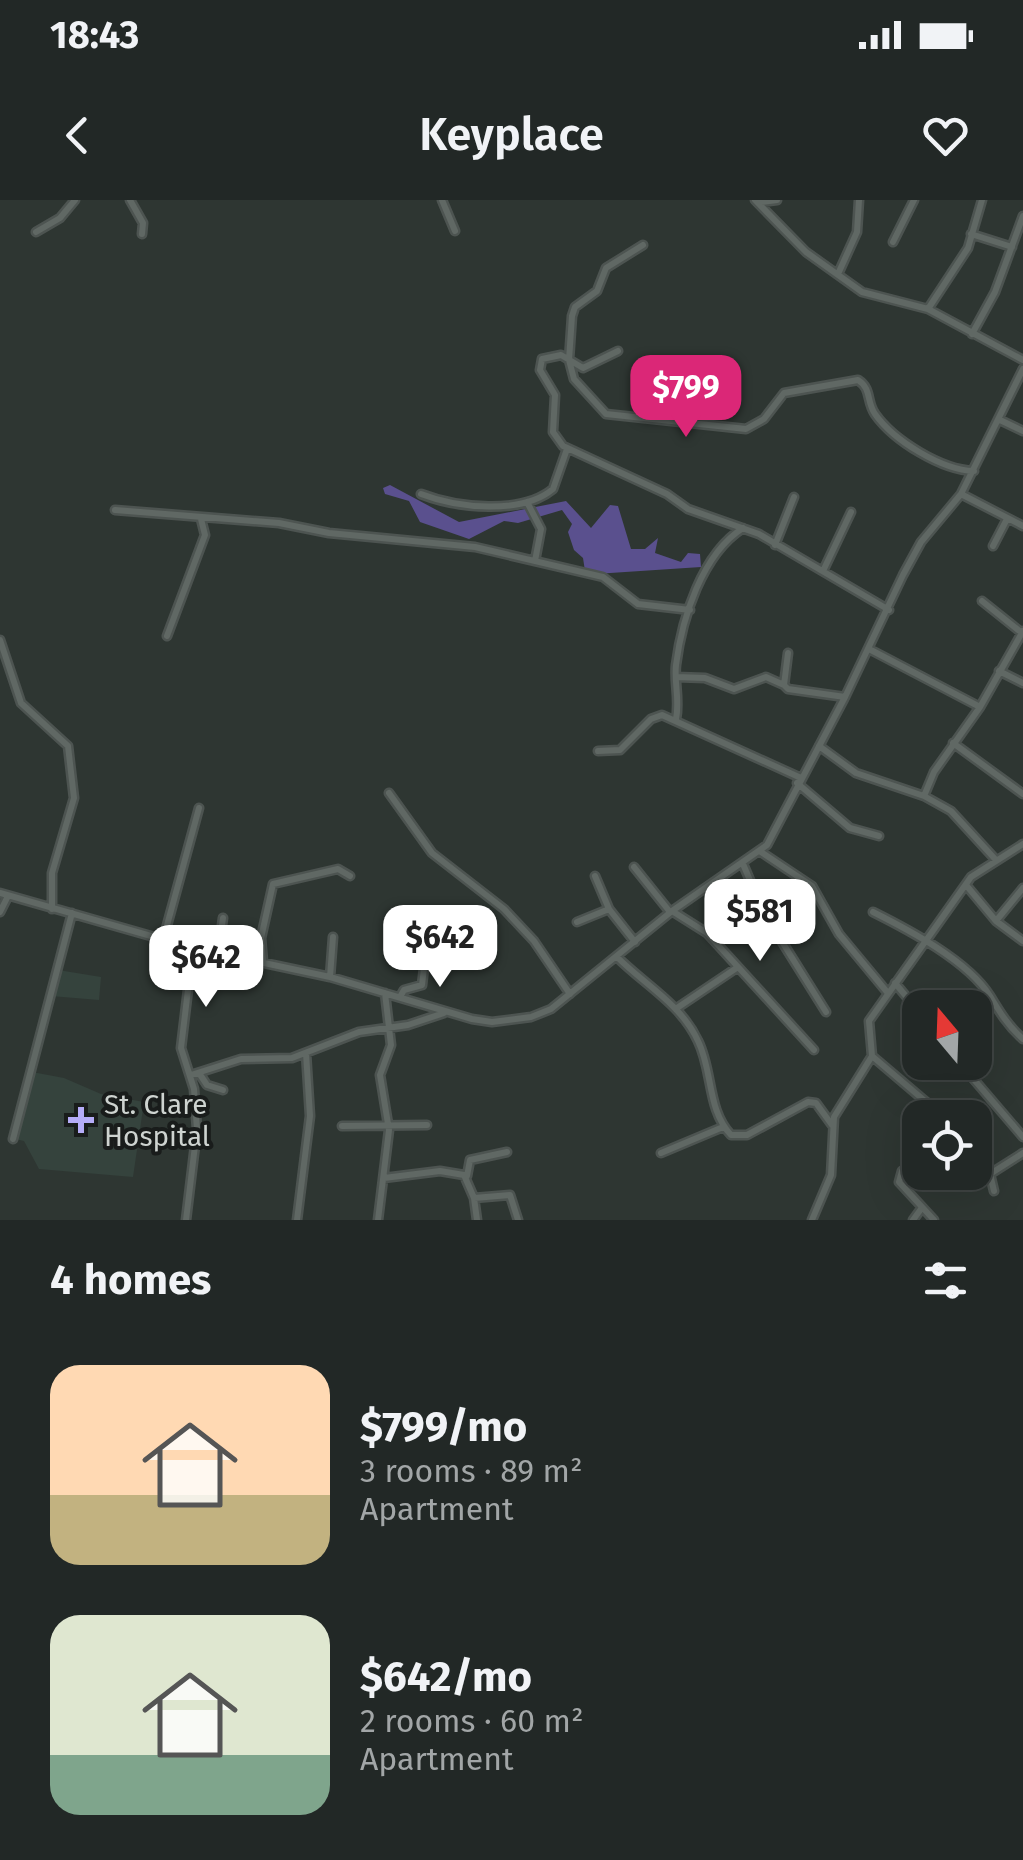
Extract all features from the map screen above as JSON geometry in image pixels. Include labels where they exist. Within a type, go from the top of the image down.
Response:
[{"type":"street","points":[[36,232],[60,218],[74,200]]},
{"type":"street","points":[[130,200],[143,223],[142,234]]},
{"type":"street","points":[[442,200],[455,230]]},
{"type":"street","points":[[763,201],[778,200]]},
{"type":"street","points":[[838,274],[857,232],[860,200]]},
{"type":"street","points":[[893,242],[914,200]]},
{"type":"street","points":[[928,309],[961,259],[982,200]]},
{"type":"street","points":[[763,201],[806,252],[872,296],[928,309],[1023,360]]},
{"type":"street","points":[[972,334],[996,292],[1023,216]]},
{"type":"street","points":[[970,234],[1012,247]]},
{"type":"street","points":[[643,245],[606,268],[598,291],[575,308],[568,360],[576,385],[606,414],[736,430],[759,423],[784,393],[858,380],[869,392],[875,414],[891,431],[949,468],[974,471]]},
{"type":"street","points":[[618,351],[583,368],[550,355],[542,359],[540,370],[555,395],[553,432],[567,449],[667,494],[688,509],[743,528],[889,610]]},
{"type":"street","points":[[0,912],[4,894],[193,948],[330,976],[444,1013],[492,1022],[531,1018],[570,994],[671,912],[761,852],[846,698],[921,542],[961,494],[1023,369]]},
{"type":"street","points":[[1000,420],[1023,430]]},
{"type":"street","points":[[421,494],[463,505],[513,508],[553,489],[567,449]]},
{"type":"street","points":[[961,494],[1023,526]]},
{"type":"street","points":[[775,545],[794,496]]},
{"type":"street","points":[[528,502],[540,529],[535,561]]},
{"type":"street","points":[[115,510],[201,520],[279,523],[330,533],[475,547],[602,576],[638,604],[690,610]]},
{"type":"street","points":[[822,571],[850,512]]},
{"type":"street","points":[[994,546],[1007,519]]},
{"type":"street","points":[[167,636],[205,535],[201,520]]},
{"type":"street","points":[[676,719],[680,698],[676,676],[690,610],[715,553],[743,528]]},
{"type":"street","points":[[924,796],[1022,632],[982,601]]},
{"type":"street","points":[[0,640],[21,703],[68,746],[74,798],[52,873],[52,909]]},
{"type":"street","points":[[870,650],[980,707]]},
{"type":"street","points":[[784,685],[788,653]]},
{"type":"street","points":[[999,671],[1023,683]]},
{"type":"street","points":[[676,676],[704,678],[734,689],[766,677],[796,692],[846,698]]},
{"type":"street","points":[[598,751],[620,750],[655,716],[676,719],[799,781],[850,828],[879,836]]},
{"type":"street","points":[[954,743],[1023,794]]},
{"type":"street","points":[[819,746],[856,773],[924,796],[951,810],[995,859]]},
{"type":"street","points":[[389,794],[432,854],[504,909],[534,941],[570,994]]},
{"type":"street","points":[[163,940],[199,808]]},
{"type":"street","points":[[812,1220],[831,1175],[837,1111],[872,1056],[869,1022],[966,884],[995,859],[1023,844]]},
{"type":"street","points":[[761,852],[812,886],[839,934],[887,992]]},
{"type":"street","points":[[744,864],[764,914],[826,1012]]},
{"type":"street","points":[[634,867],[671,912],[708,933],[814,1050]]},
{"type":"street","points":[[263,962],[261,938],[273,884],[338,870],[350,876]]},
{"type":"street","points":[[595,876],[609,909],[635,942]]},
{"type":"street","points":[[966,884],[996,921],[1023,941]]},
{"type":"street","points":[[996,921],[1023,888]]},
{"type":"street","points":[[577,922],[609,909]]},
{"type":"street","points":[[874,912],[929,941],[991,997],[993,1007],[1023,1040]]},
{"type":"street","points":[[13,1140],[72,913]]},
{"type":"street","points":[[218,954],[223,918]]},
{"type":"street","points":[[330,976],[333,937]]},
{"type":"street","points":[[193,948],[180,1048],[206,1085],[223,1090]]},
{"type":"street","points":[[617,957],[677,1008],[708,1064],[714,1106],[723,1126],[735,1136],[813,1102],[833,1126]]},
{"type":"street","points":[[400,998],[404,990],[422,985],[425,960]]},
{"type":"street","points":[[677,1008],[738,967]]},
{"type":"street","points":[[898,979],[902,990]]},
{"type":"street","points":[[378,1220],[389,1123],[380,1075],[391,1046],[386,993]]},
{"type":"street","points":[[195,1074],[241,1059],[292,1058],[359,1032],[444,1013]]},
{"type":"street","points":[[298,1220],[310,1116],[306,1053]]},
{"type":"street","points":[[872,1056],[924,1100]]},
{"type":"street","points":[[186,1220],[196,1129],[195,1074]]},
{"type":"street","points":[[975,1080],[1023,1136]]},
{"type":"street","points":[[342,1126],[427,1125]]},
{"type":"street","points":[[661,1154],[723,1126]]},
{"type":"street","points":[[476,1220],[468,1161],[507,1152]]},
{"type":"street","points":[[994,1191],[990,1174],[1023,1152]]},
{"type":"street","points":[[384,1178],[440,1172],[468,1177]]},
{"type":"street","points":[[906,1190],[934,1220]]},
{"type":"street","points":[[474,1198],[510,1195],[518,1220]]},
{"type":"street","points":[[913,1220],[921,1209]]},
{"type":"shaded area","points":[[390,485],[459,522],[566,501],[591,528],[610,505],[618,506],[631,549],[645,549],[658,538],[655,553],[681,562],[688,553],[700,554],[701,567],[595,574],[585,571],[583,558],[574,550],[568,532],[572,524],[562,510],[518,523],[504,521],[469,539],[420,522],[409,501],[385,494],[383,488]]},
{"type":"shaded area","points":[[58,970],[101,977],[99,1000],[51,996]]},
{"type":"shaded area","name":"St. Clare Hospital","points":[[32,1072],[64,1078],[101,1094],[144,1102],[133,1177],[39,1169],[24,1141],[15,1139]]},
{"type":"place","name":"St. Clare Hospital","points":[[81,1120]]}]
